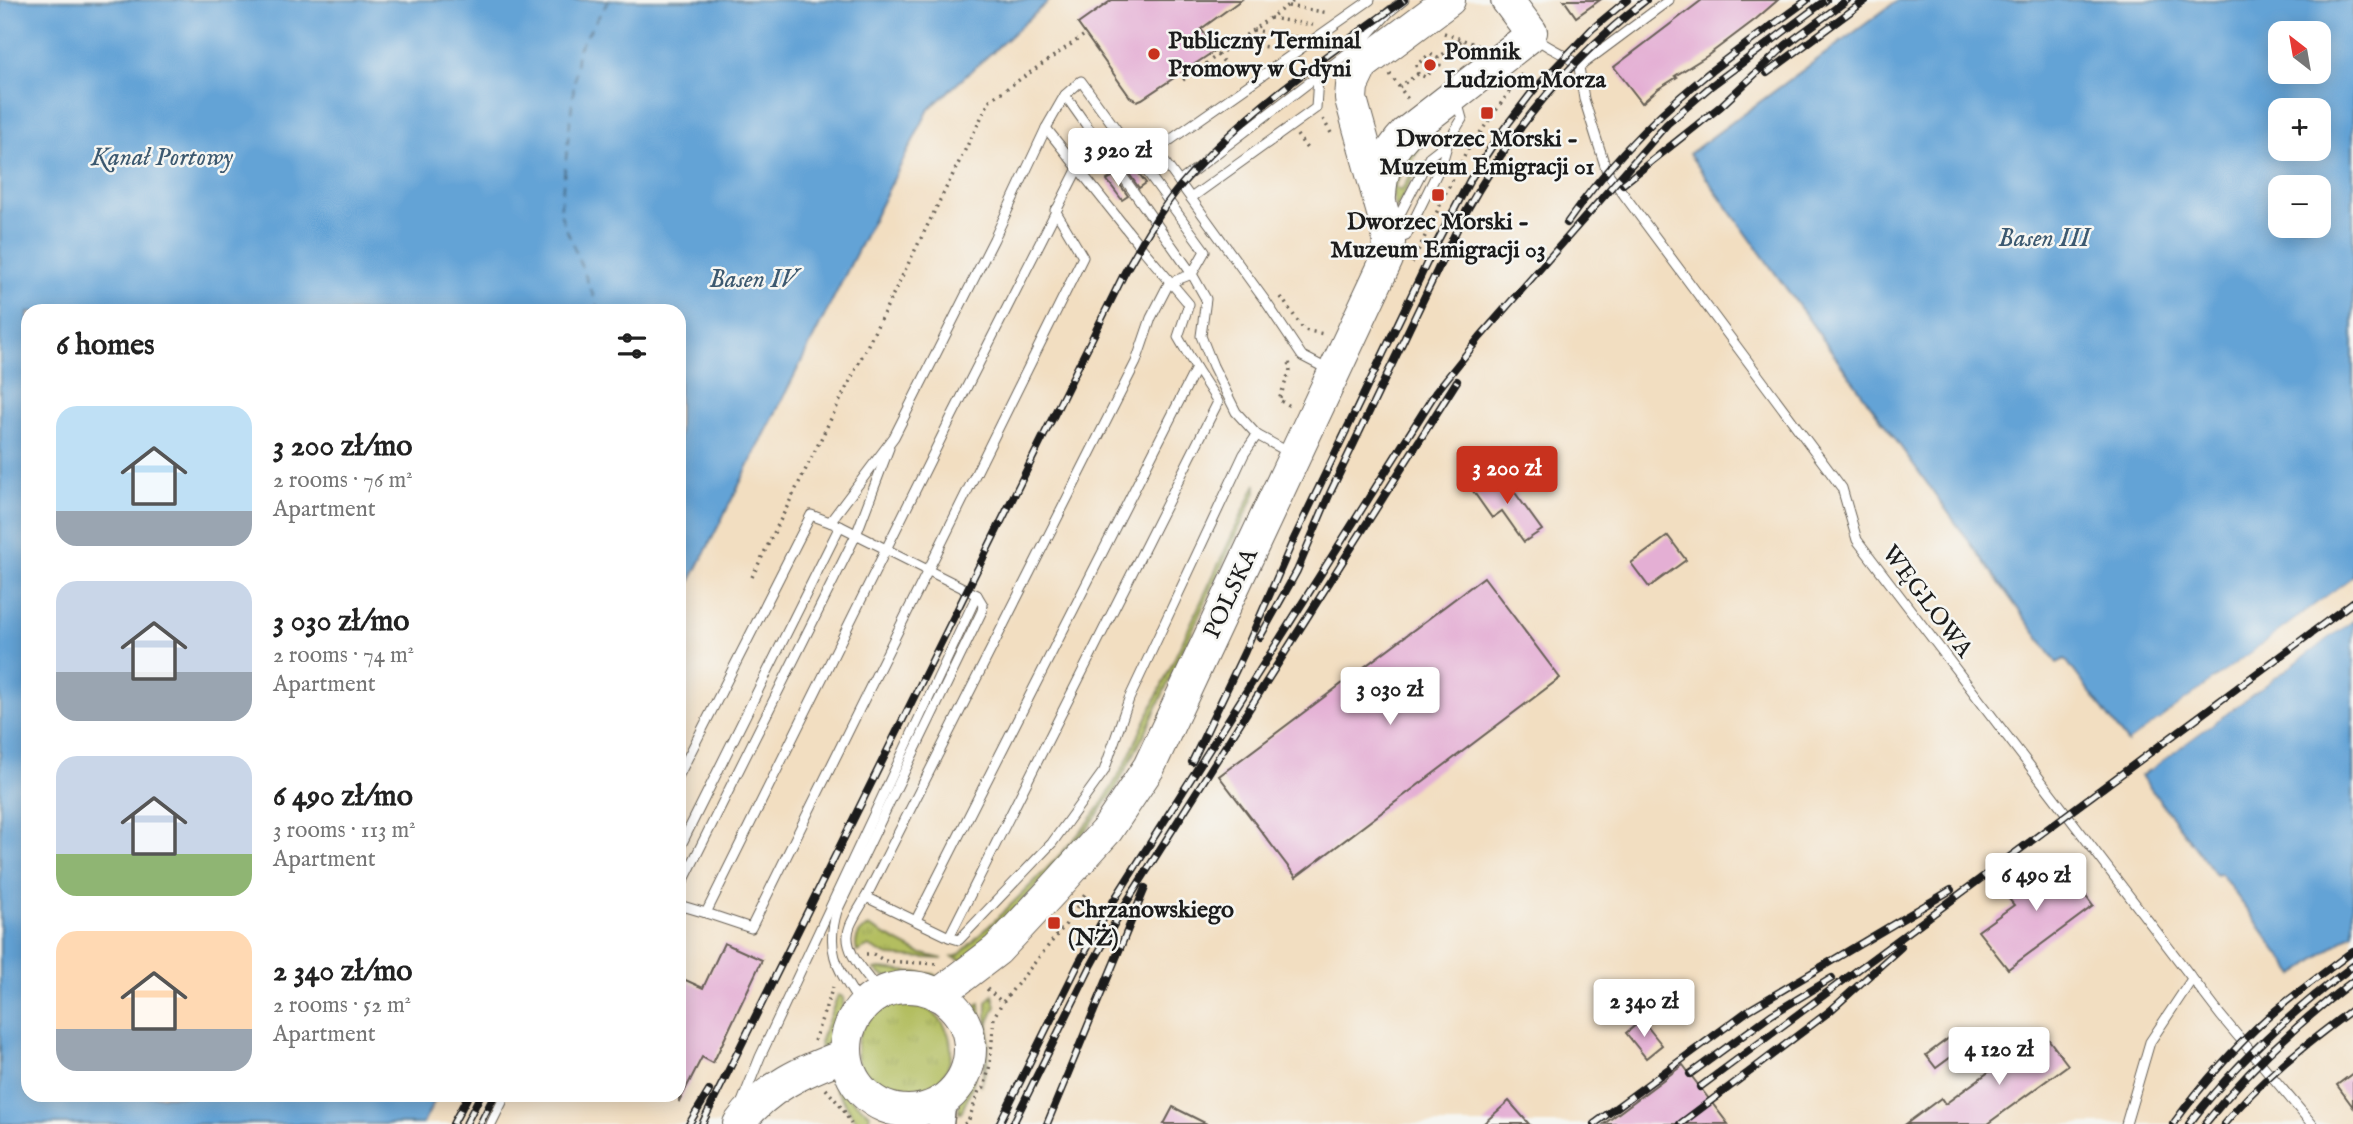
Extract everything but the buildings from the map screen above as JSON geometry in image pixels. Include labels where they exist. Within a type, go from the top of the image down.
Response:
[{"type":"highway","points":[[1385,222],[1351,99],[1352,86],[1362,65],[1448,0]]},
{"type":"highway","points":[[1507,0],[1531,32]]},
{"type":"highway","name":"POLSKA","points":[[949,1004],[1107,830],[1150,766],[1294,455],[1322,367],[1387,259],[1383,170],[1394,146],[1406,133],[1523,43],[1531,32]]},
{"type":"highway","points":[[899,987],[919,988],[949,1004],[967,1031],[970,1050],[967,1069],[958,1086],[936,1114],[908,1111],[884,1116],[857,1085],[849,1071],[846,1055],[849,1029],[871,1000],[899,987]]},
{"type":"highway","points":[[739,1124],[777,1087],[811,1068],[846,1055]]},
{"type":"lane","points":[[1322,367],[1302,356],[1156,150],[1370,0]]},
{"type":"lane","points":[[1179,182],[1362,42],[1389,12],[1404,0]]},
{"type":"lane","points":[[1531,32],[1540,42],[1566,54],[1578,67],[1669,0]]},
{"type":"lane","points":[[1362,42],[1401,35]]},
{"type":"lane","name":"WĘGLOWA","points":[[1578,67],[1584,99],[1607,172],[1842,488],[1857,540],[2221,1016],[2312,1124]]},
{"type":"lane","points":[[1191,198],[1315,108],[1318,77]]},
{"type":"lane","points":[[686,876],[856,535],[894,437],[994,239],[1046,128],[1065,94],[1081,81],[1205,251],[1192,274],[1169,283],[1151,318],[1136,362],[850,926],[850,950],[871,1000]]},
{"type":"lane","points":[[1065,94],[1192,274],[1206,299],[1201,336],[1237,412],[1257,435],[1294,455]]},
{"type":"lane","points":[[1448,142],[1430,156],[1400,214],[1385,222],[1406,236],[1442,163],[1448,142],[1462,119],[1456,94]]},
{"type":"lane","points":[[949,937],[1218,402],[1178,337],[1189,304],[1169,283],[1046,128]]},
{"type":"lane","points":[[706,913],[1078,168]]},
{"type":"lane","points":[[686,907],[751,928],[1083,257],[1055,210]]},
{"type":"lane","points":[[916,920],[1196,368]]},
{"type":"lane","points":[[866,897],[959,940],[1052,843],[1104,771],[1129,699],[1244,454],[1257,435]]},
{"type":"lane","points":[[830,522],[894,437]]},
{"type":"lane","points":[[686,761],[811,515],[840,526],[977,595],[983,605],[982,611],[844,894],[833,924],[831,947],[835,958],[871,1000]]},
{"type":"lane","points":[[686,835],[840,526]]},
{"type":"lane","points":[[734,1124],[760,1057],[977,595]]},
{"type":"lane","points":[[2126,1124],[2150,1042],[2192,978]]},
{"type":"lane","points":[[491,1124],[502,1102]]},
{"type":"path","points":[[1183,80],[1295,0]]},
{"type":"path","points":[[1286,6],[1333,13]]},
{"type":"path","points":[[1270,18],[1316,26]]},
{"type":"path","points":[[1253,30],[1298,37]]},
{"type":"path","points":[[1436,37],[1441,32],[1486,51]]},
{"type":"path","points":[[752,577],[990,100],[1086,34]]},
{"type":"path","points":[[1438,58],[1462,40]]},
{"type":"path","points":[[1236,42],[1283,50]]},
{"type":"path","points":[[1430,54],[1438,58],[1440,65],[1424,77],[1418,74],[1416,65],[1430,54]]},
{"type":"path","points":[[1217,55],[1227,65],[1249,68],[1254,74]]},
{"type":"path","points":[[1388,72],[1413,106]]},
{"type":"path","points":[[1399,87],[1418,74]]},
{"type":"path","points":[[1326,114],[1320,114],[1331,133]]},
{"type":"path","points":[[1293,129],[1308,150]]},
{"type":"path","points":[[1276,291],[1304,330],[1324,334],[1331,329]]},
{"type":"path","points":[[1322,367],[1324,334]]},
{"type":"path","points":[[1291,406],[1296,395]]},
{"type":"path","points":[[866,954],[873,954],[885,961],[948,965]]},
{"type":"path","points":[[811,1048],[833,987]]},
{"type":"path","points":[[991,992],[1002,1003]]},
{"type":"path","points":[[822,1085],[844,1109],[851,1124]]},
{"type":"path","points":[[964,1124],[968,1122],[979,1091]]},
{"type":"green space","points":[[1427,136],[1427,140],[1394,187],[1401,191],[1412,171],[1415,172],[1396,210],[1391,182],[1394,165],[1398,158]]},
{"type":"green space","points":[[1256,484],[1256,492],[1146,731],[1115,790],[1089,827],[1047,876],[963,961],[953,957],[959,955],[1041,875],[1104,801],[1127,760]]},
{"type":"green space","points":[[870,927],[919,953],[943,959],[888,956],[869,946],[857,952],[858,936],[862,930]]},
{"type":"green space","points":[[875,970],[933,974],[936,979],[894,978],[883,976]]},
{"type":"green space","points":[[838,995],[843,997],[841,1019],[835,1034],[821,1050],[820,1042]]},
{"type":"green space","points":[[993,995],[996,1006],[989,1022],[988,1059],[981,1086],[987,1050],[987,1002]]},
{"type":"green space","points":[[904,1003],[922,1007],[937,1017],[947,1032],[951,1050],[947,1068],[937,1083],[922,1093],[904,1097],[886,1093],[871,1083],[861,1068],[857,1050],[861,1032],[871,1017],[886,1007]]},
{"type":"green space","points":[[980,1003],[979,1060],[972,1085],[959,1113],[959,1103],[971,1078],[976,1053],[973,1024],[976,1005]]},
{"type":"green space","points":[[829,1073],[837,1075],[850,1098],[870,1114],[868,1124],[858,1123],[835,1088]]},
{"type":"water","name":"Kanał Portowy","points":[[0,0],[1050,0],[929,109],[686,590],[686,304],[21,304],[21,1102],[434,1102],[423,1124],[0,1124]]},
{"type":"water","name":"Basen III","points":[[1898,0],[2353,0],[2353,577],[2128,743],[2065,659],[2057,663],[1689,154]]},
{"type":"water","points":[[2353,620],[2353,932],[2295,975],[2220,873],[2216,875],[2141,776]]},
{"type":"pier","points":[[2353,577],[2353,581],[2130,746],[2128,743]]},
{"type":"pier","points":[[2353,616],[2353,620],[2149,770],[2146,767]]},
{"type":"ferry route","points":[[597,304],[560,213],[578,49],[609,0]]},
{"type":"railway","points":[[702,1124],[1124,274],[1151,228],[1182,184],[1232,132],[1287,86],[1404,0]]},
{"type":"railway","points":[[1192,762],[1245,651],[1292,543],[1436,244],[1470,180],[1533,91],[1592,29],[1627,0]]},
{"type":"railway","points":[[1260,637],[1297,571],[1330,493],[1463,217],[1481,186],[1543,99],[1592,47],[1646,0]]},
{"type":"railway","points":[[1567,223],[1612,166],[1662,113],[1725,60],[1807,0]]},
{"type":"railway","points":[[999,1124],[1111,905],[1436,392],[1480,337],[1667,124],[1711,86],[1826,0]]},
{"type":"railway","points":[[1623,184],[1721,106],[1786,45],[1847,0]]},
{"type":"railway","points":[[1767,73],[1866,0]]},
{"type":"railway","points":[[1013,1124],[1090,968],[1123,908],[1457,381]]},
{"type":"railway","points":[[1700,1087],[2353,602]]},
{"type":"railway","points":[[1047,1124],[1145,888]]},
{"type":"railway","points":[[1594,1124],[1749,1010],[1951,890]]},
{"type":"railway","points":[[1680,1124],[1830,1011],[1901,947]]},
{"type":"railway","points":[[2173,1124],[2217,1069],[2254,1030],[2288,1000],[2353,951]]},
{"type":"railway","points":[[2189,1124],[2225,1080],[2265,1039],[2353,966]]},
{"type":"railway","points":[[1690,1074],[1771,1015],[1832,978]]},
{"type":"railway","points":[[2205,1124],[2274,1048],[2353,981]]},
{"type":"railway","points":[[2224,1124],[2269,1077],[2353,1009]]},
{"type":"railway","points":[[689,1124],[709,1091]]},
{"type":"railway","points":[[453,1124],[465,1102]]},
{"type":"railway","points":[[466,1124],[477,1102]]},
{"type":"railway","points":[[480,1124],[491,1102]]},
{"type":"place","name":"Publiczny Terminal Promowy w Gdyni","points":[[1154,54]]},
{"type":"place","name":"Pomnik Ludziom Morza","points":[[1430,65]]},
{"type":"place","name":"Dworzec Morski - Muzeum Emigracji 01","points":[[1487,113]]},
{"type":"place","name":"Dworzec Morski - Muzeum Emigracji 03","points":[[1438,195]]},
{"type":"place","name":"Chrzanowskiego (NŻ)","points":[[1054,923]]},
{"type":"water label","name":"Basen IV","points":[[753,278]]}]
